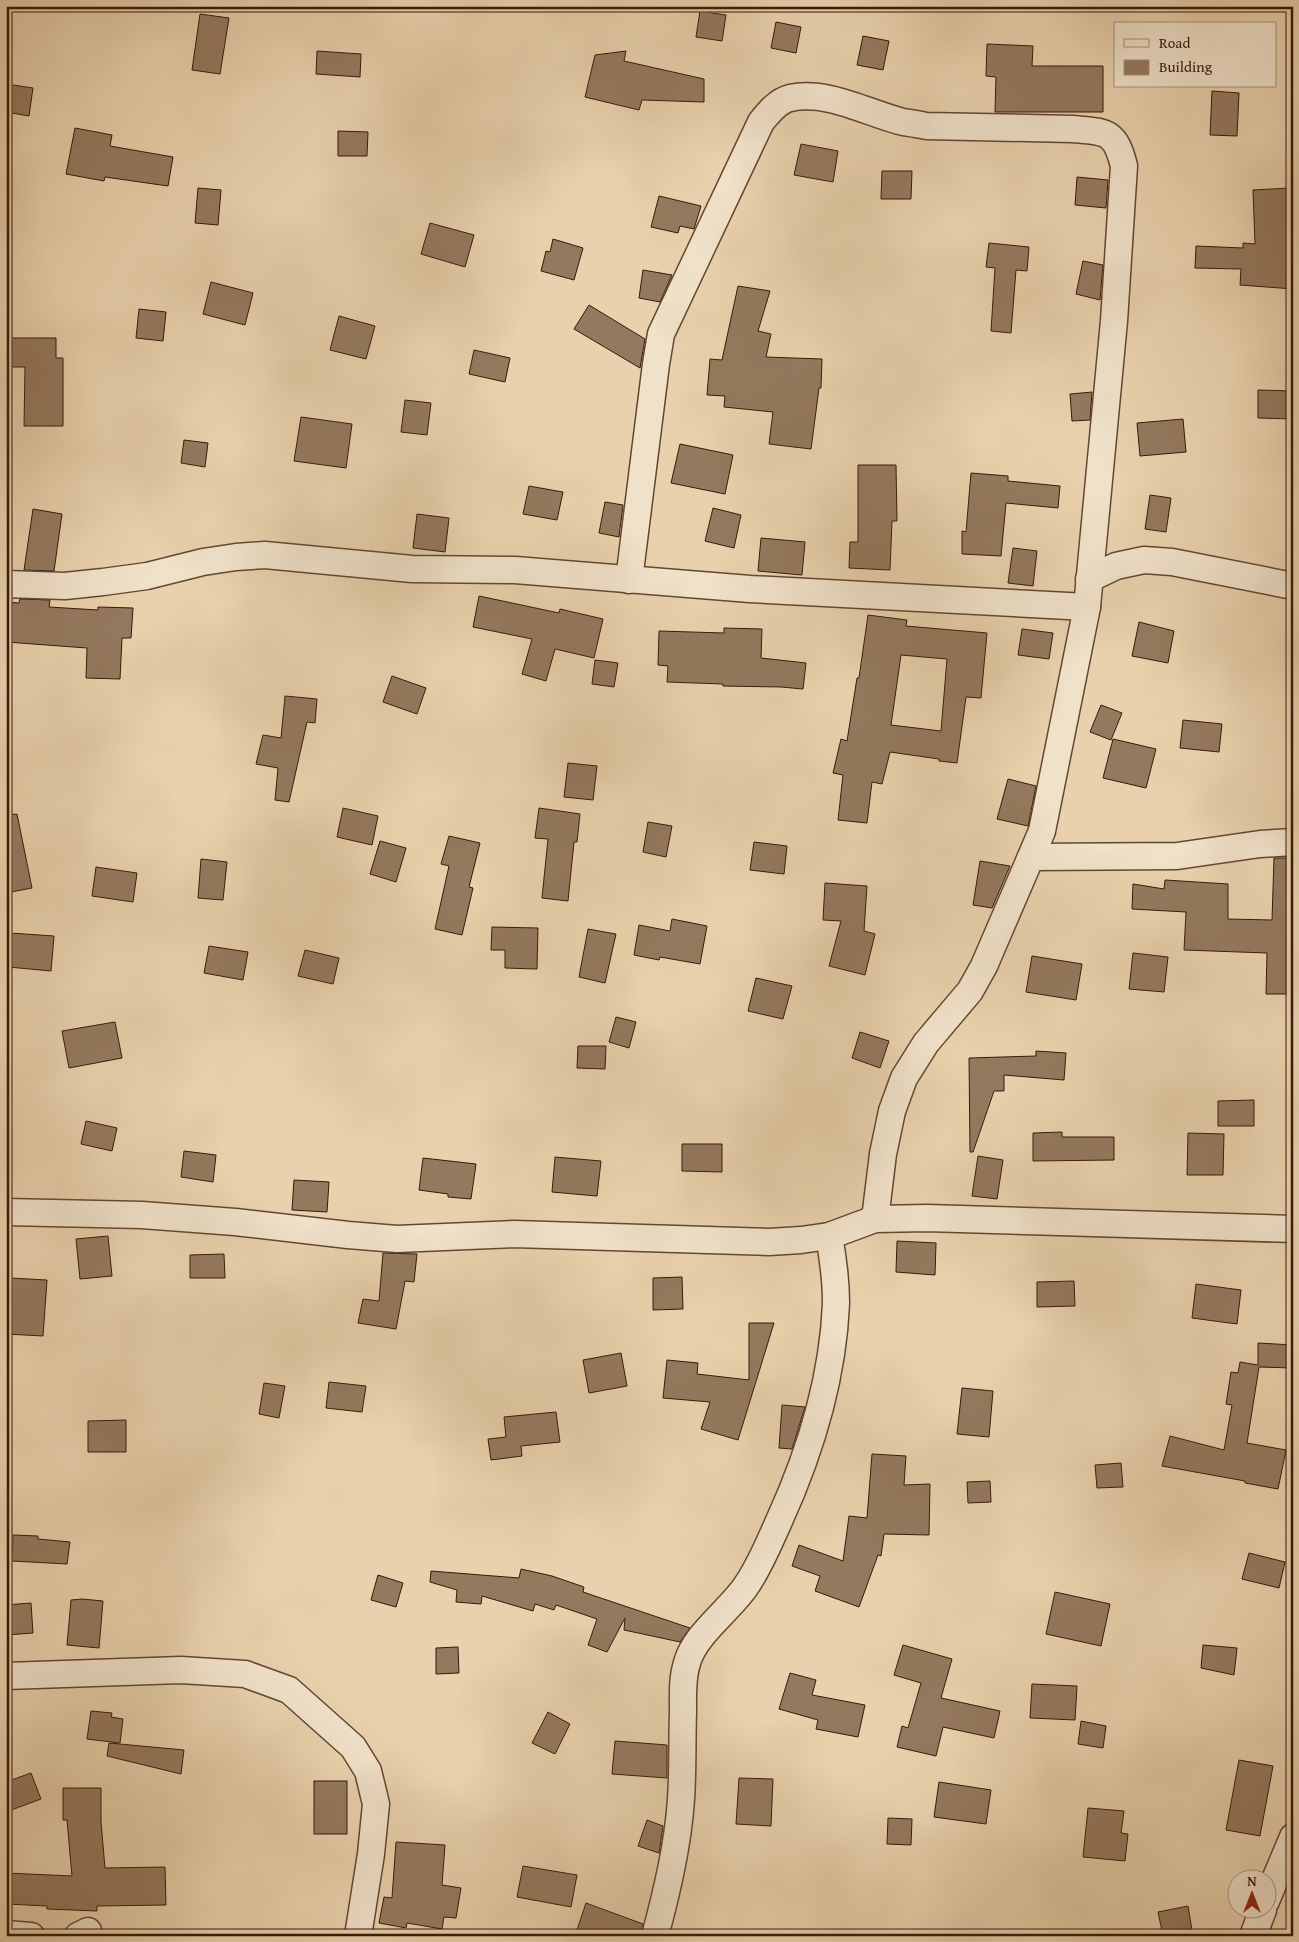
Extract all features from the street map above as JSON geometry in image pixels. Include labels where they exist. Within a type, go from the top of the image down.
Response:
[{"type":"street","points":[[629,580],[661,334],[761,122],[772,108],[789,98],[809,96],[829,99],[903,122],[926,126],[1096,131],[1111,136],[1120,150],[1124,166],[1114,322],[1087,607],[1042,832],[970,991],[926,1043],[904,1078],[892,1111],[883,1154],[875,1219]]},
{"type":"street","points":[[6,584],[65,586],[103,582],[147,576],[236,557],[265,555],[412,569],[515,570],[750,589],[1087,607]]},
{"type":"street","points":[[1089,579],[1116,566],[1144,560],[1172,562],[1293,586]]},
{"type":"street","points":[[1032,857],[1177,856],[1293,842]]},
{"type":"street","points":[[6,1212],[188,1218],[397,1238],[514,1234],[769,1242],[829,1236],[875,1219],[927,1218],[1293,1229]]},
{"type":"street","points":[[655,1936],[677,1842],[681,1798],[683,1686],[687,1662],[697,1641],[730,1607],[747,1585],[761,1560],[797,1480],[819,1415],[832,1345],[836,1302],[834,1266],[829,1236]]},
{"type":"street","points":[[6,1676],[181,1670],[245,1674],[289,1690],[353,1747],[368,1772],[376,1804],[371,1854],[358,1936]]},
{"type":"street","points":[[1276,1877],[1293,1837]]},
{"type":"street","points":[[1253,1936],[1259,1920]]},
{"type":"street","points":[[6,1934],[31,1936]]},
{"type":"building","points":[[700,11],[726,15],[722,41],[696,37]]},
{"type":"building","points":[[200,14],[229,18],[220,74],[192,70]]},
{"type":"building","points":[[776,22],[801,27],[796,53],[771,48]]},
{"type":"building","points":[[863,36],[889,41],[883,70],[857,65]]},
{"type":"building","points":[[987,44],[1033,46],[1032,66],[1103,66],[1103,112],[995,112],[996,77],[986,76]]},
{"type":"building","points":[[317,51],[361,54],[360,77],[316,74]]},
{"type":"building","points":[[626,51],[624,61],[704,79],[704,102],[642,100],[639,110],[585,97],[595,55]]},
{"type":"building","points":[[6,84],[33,88],[29,116],[6,112]]},
{"type":"building","points":[[1212,91],[1239,93],[1237,136],[1210,135]]},
{"type":"building","points":[[75,128],[112,135],[110,146],[173,157],[168,186],[105,177],[104,181],[66,174]]},
{"type":"building","points":[[338,131],[368,132],[367,156],[338,156]]},
{"type":"building","points":[[801,144],[838,151],[833,182],[794,175]]},
{"type":"building","points":[[882,171],[912,171],[911,199],[881,199]]},
{"type":"building","points":[[1077,177],[1108,180],[1106,208],[1075,205]]},
{"type":"building","points":[[198,188],[221,190],[218,225],[195,223]]},
{"type":"building","points":[[1290,188],[1293,289],[1240,285],[1241,269],[1195,268],[1196,246],[1243,248],[1243,243],[1255,244],[1253,190]]},
{"type":"building","points":[[659,196],[701,206],[694,229],[680,226],[678,233],[651,227]]},
{"type":"building","points":[[430,223],[474,235],[465,267],[421,254]]},
{"type":"building","points":[[553,239],[583,248],[574,280],[541,271],[546,251],[550,252]]},
{"type":"building","points":[[989,243],[1029,247],[1027,271],[1016,270],[1011,333],[991,331],[995,268],[986,267]]},
{"type":"building","points":[[1083,261],[1103,265],[1100,300],[1076,294]]},
{"type":"building","points":[[643,270],[672,275],[660,302],[639,298]]},
{"type":"building","points":[[211,282],[253,293],[245,325],[203,314]]},
{"type":"building","points":[[738,286],[770,291],[758,331],[771,334],[766,357],[822,359],[821,388],[819,388],[811,449],[769,444],[773,412],[724,407],[725,396],[707,395],[710,359],[722,360]]},
{"type":"building","points":[[589,305],[645,339],[640,368],[574,329]]},
{"type":"building","points":[[139,309],[166,312],[163,341],[136,338]]},
{"type":"building","points":[[339,316],[375,326],[366,359],[330,350]]},
{"type":"building","points":[[12,338],[56,338],[56,358],[63,358],[63,426],[24,426],[25,367],[12,367]]},
{"type":"building","points":[[474,350],[510,358],[505,382],[469,374]]},
{"type":"building","points":[[1258,390],[1293,391],[1293,419],[1258,418]]},
{"type":"building","points":[[1092,392],[1090,420],[1072,421],[1070,394]]},
{"type":"building","points":[[405,400],[431,403],[427,435],[401,432]]},
{"type":"building","points":[[301,417],[352,424],[346,468],[294,461]]},
{"type":"building","points":[[1183,419],[1186,452],[1140,456],[1137,423]]},
{"type":"building","points":[[184,440],[208,443],[205,467],[181,463]]},
{"type":"building","points":[[680,444],[733,455],[725,494],[671,483]]},
{"type":"building","points":[[858,465],[896,465],[897,521],[892,521],[890,570],[849,568],[850,542],[858,542]]},
{"type":"building","points":[[971,473],[1008,476],[1008,481],[1060,486],[1058,508],[1006,503],[1001,556],[962,554],[962,531],[966,532]]},
{"type":"building","points":[[529,486],[563,492],[557,520],[523,514]]},
{"type":"building","points":[[1150,495],[1171,498],[1166,532],[1145,529]]},
{"type":"building","points":[[605,502],[623,505],[619,537],[599,533]]},
{"type":"building","points":[[713,508],[741,515],[734,548],[705,541]]},
{"type":"building","points":[[33,509],[62,514],[54,571],[24,570]]},
{"type":"building","points":[[417,514],[449,518],[445,552],[413,548]]},
{"type":"building","points":[[761,538],[805,542],[802,575],[758,571]]},
{"type":"building","points":[[1013,548],[1037,551],[1033,586],[1008,583]]},
{"type":"building","points":[[479,596],[559,613],[560,609],[603,619],[594,658],[555,649],[546,681],[522,674],[532,639],[473,627]]},
{"type":"building","points":[[20,599],[50,600],[49,607],[98,610],[98,607],[133,608],[131,638],[122,638],[120,679],[86,678],[87,648],[6,642],[6,602],[19,603]]},
{"type":"building","points":[[868,615],[907,620],[906,626],[987,633],[981,698],[966,697],[957,763],[890,752],[882,784],[872,782],[867,823],[838,820],[843,775],[833,773],[841,739],[847,741],[857,678],[859,678]],"holes":[[[901,655],[947,659],[941,731],[891,725]]]},
{"type":"building","points":[[1139,622],[1174,631],[1168,663],[1132,656]]},
{"type":"building","points":[[724,628],[762,629],[761,658],[806,663],[803,689],[667,682],[668,666],[658,665],[659,631],[724,633]]},
{"type":"building","points":[[1022,629],[1053,633],[1049,659],[1018,655]]},
{"type":"building","points":[[595,660],[618,663],[614,687],[592,684]]},
{"type":"building","points":[[392,676],[426,688],[417,714],[383,702]]},
{"type":"building","points":[[285,696],[317,699],[315,723],[307,722],[289,802],[275,800],[278,768],[256,764],[263,735],[281,738]]},
{"type":"building","points":[[1101,705],[1122,713],[1111,740],[1090,732]]},
{"type":"building","points":[[1183,720],[1222,724],[1219,752],[1180,748]]},
{"type":"building","points":[[1113,739],[1156,749],[1146,788],[1103,778]]},
{"type":"building","points":[[568,763],[597,766],[593,800],[564,797]]},
{"type":"building","points":[[1008,779],[1036,786],[1028,826],[997,819]]},
{"type":"building","points":[[343,808],[378,816],[372,845],[337,837]]},
{"type":"building","points":[[539,808],[580,814],[577,842],[574,842],[568,901],[542,898],[548,839],[535,838]]},
{"type":"building","points":[[17,814],[32,888],[6,893],[6,815]]},
{"type":"building","points":[[648,822],[672,826],[666,857],[643,852]]},
{"type":"building","points":[[449,836],[480,843],[469,887],[473,888],[462,935],[435,929],[449,866],[441,864]]},
{"type":"building","points":[[380,841],[406,848],[396,882],[370,874]]},
{"type":"building","points":[[754,842],[787,846],[784,874],[750,870]]},
{"type":"building","points":[[1274,858],[1293,858],[1293,994],[1266,994],[1267,953],[1184,950],[1186,912],[1132,909],[1133,884],[1164,889],[1165,880],[1228,884],[1228,919],[1272,920]]},
{"type":"building","points":[[201,859],[227,862],[223,900],[198,898]]},
{"type":"building","points":[[980,861],[1010,866],[992,908],[973,905]]},
{"type":"building","points":[[96,867],[137,873],[133,902],[92,896]]},
{"type":"building","points":[[825,883],[867,886],[864,931],[875,934],[865,975],[829,966],[841,921],[823,920]]},
{"type":"building","points":[[672,919],[707,926],[700,964],[660,957],[659,960],[634,955],[639,925],[670,931]]},
{"type":"building","points":[[492,927],[538,928],[537,969],[505,968],[505,950],[491,950]]},
{"type":"building","points":[[588,929],[616,934],[605,983],[579,977]]},
{"type":"building","points":[[10,933],[54,936],[51,971],[8,967]]},
{"type":"building","points":[[209,946],[248,952],[243,980],[204,973]]},
{"type":"building","points":[[305,950],[339,958],[333,984],[298,976]]},
{"type":"building","points":[[1133,953],[1168,957],[1164,992],[1129,989]]},
{"type":"building","points":[[1032,956],[1082,964],[1076,1000],[1026,992]]},
{"type":"building","points":[[756,978],[792,986],[783,1019],[748,1011]]},
{"type":"building","points":[[616,1017],[636,1022],[629,1048],[609,1042]]},
{"type":"building","points":[[115,1022],[122,1058],[69,1068],[62,1031]]},
{"type":"building","points":[[860,1032],[889,1041],[880,1068],[852,1058]]},
{"type":"building","points":[[578,1046],[606,1046],[605,1069],[577,1068]]},
{"type":"building","points":[[1036,1051],[1066,1053],[1064,1080],[1004,1075],[1004,1091],[994,1091],[973,1152],[970,1152],[969,1058],[1036,1056]]},
{"type":"building","points":[[1254,1100],[1254,1126],[1218,1126],[1218,1101]]},
{"type":"building","points":[[86,1121],[117,1128],[112,1151],[81,1144]]},
{"type":"building","points":[[1062,1132],[1062,1137],[1114,1137],[1114,1160],[1033,1161],[1033,1133]]},
{"type":"building","points":[[1188,1133],[1224,1134],[1223,1175],[1187,1175]]},
{"type":"building","points":[[682,1144],[722,1144],[722,1172],[682,1171]]},
{"type":"building","points":[[184,1151],[216,1155],[213,1182],[181,1177]]},
{"type":"building","points":[[978,1156],[1003,1160],[997,1199],[972,1196]]},
{"type":"building","points":[[555,1157],[601,1161],[597,1196],[552,1192]]},
{"type":"building","points":[[423,1158],[476,1164],[471,1199],[448,1197],[448,1194],[419,1190]]},
{"type":"building","points":[[294,1180],[329,1182],[327,1212],[292,1210]]},
{"type":"building","points":[[108,1236],[112,1276],[80,1279],[76,1239]]},
{"type":"building","points":[[897,1241],[936,1243],[935,1275],[896,1272]]},
{"type":"building","points":[[383,1253],[417,1254],[414,1282],[405,1281],[396,1329],[358,1323],[363,1299],[379,1301]]},
{"type":"building","points":[[224,1254],[225,1278],[190,1278],[190,1255]]},
{"type":"building","points":[[682,1277],[683,1309],[653,1310],[653,1278]]},
{"type":"building","points":[[10,1278],[47,1280],[43,1336],[6,1334]]},
{"type":"building","points":[[1074,1281],[1075,1306],[1037,1307],[1037,1282]]},
{"type":"building","points":[[1196,1284],[1241,1290],[1237,1324],[1192,1318]]},
{"type":"building","points":[[749,1323],[774,1323],[738,1440],[701,1429],[710,1402],[663,1398],[667,1360],[698,1363],[697,1374],[749,1380]]},
{"type":"building","points":[[1258,1343],[1293,1345],[1293,1368],[1259,1367],[1247,1443],[1286,1450],[1278,1489],[1162,1466],[1170,1436],[1224,1450],[1232,1405],[1226,1404],[1231,1372],[1238,1373],[1240,1362],[1258,1365]]},
{"type":"building","points":[[621,1353],[627,1386],[589,1393],[583,1360]]},
{"type":"building","points":[[329,1382],[366,1386],[362,1412],[326,1408]]},
{"type":"building","points":[[264,1383],[285,1386],[279,1418],[259,1414]]},
{"type":"building","points":[[962,1388],[993,1391],[989,1437],[957,1434]]},
{"type":"building","points":[[782,1405],[805,1407],[792,1449],[779,1448]]},
{"type":"building","points":[[556,1412],[560,1442],[521,1446],[522,1456],[491,1460],[488,1439],[506,1437],[504,1417]]},
{"type":"building","points":[[126,1420],[126,1452],[88,1452],[88,1421]]},
{"type":"building","points":[[872,1454],[906,1456],[904,1485],[930,1484],[929,1535],[884,1534],[881,1556],[878,1555],[859,1607],[815,1591],[820,1576],[792,1566],[799,1545],[843,1561],[849,1516],[867,1518]]},
{"type":"building","points":[[1121,1463],[1123,1487],[1097,1488],[1095,1465]]},
{"type":"building","points":[[990,1481],[991,1502],[968,1503],[967,1482]]},
{"type":"building","points":[[13,1535],[38,1536],[38,1539],[70,1542],[67,1564],[12,1561]]},
{"type":"building","points":[[1249,1553],[1285,1562],[1279,1588],[1242,1579]]},
{"type":"building","points":[[521,1569],[552,1576],[584,1587],[583,1592],[690,1628],[680,1642],[624,1630],[625,1618],[607,1652],[588,1645],[597,1619],[556,1605],[554,1610],[535,1604],[533,1611],[482,1596],[481,1604],[456,1602],[457,1590],[430,1582],[431,1571],[519,1578]]},
{"type":"building","points":[[378,1575],[403,1583],[396,1607],[371,1600]]},
{"type":"building","points":[[1055,1592],[1110,1604],[1101,1646],[1046,1634]]},
{"type":"building","points":[[71,1600],[103,1601],[99,1648],[67,1645]]},
{"type":"building","points":[[31,1603],[33,1633],[6,1635],[6,1605]]},
{"type":"building","points":[[903,1645],[952,1659],[941,1698],[1000,1711],[994,1738],[943,1727],[936,1756],[897,1747],[902,1726],[908,1728],[921,1683],[894,1675]]},
{"type":"building","points":[[1203,1645],[1237,1648],[1234,1675],[1201,1668]]},
{"type":"building","points":[[458,1647],[459,1673],[436,1674],[436,1648]]},
{"type":"building","points":[[790,1673],[816,1680],[812,1695],[865,1705],[858,1737],[816,1729],[818,1720],[779,1709]]},
{"type":"building","points":[[1032,1684],[1077,1686],[1075,1720],[1030,1718]]},
{"type":"building","points":[[91,1711],[112,1713],[111,1717],[123,1719],[120,1743],[87,1739]]},
{"type":"building","points":[[548,1712],[570,1724],[555,1754],[532,1743]]},
{"type":"building","points":[[1081,1721],[1106,1726],[1103,1748],[1078,1744]]},
{"type":"building","points":[[615,1741],[667,1745],[667,1778],[612,1774]]},
{"type":"building","points":[[109,1743],[184,1750],[181,1774],[107,1756]]},
{"type":"building","points":[[1239,1760],[1273,1766],[1260,1836],[1226,1830]]},
{"type":"building","points":[[31,1773],[41,1799],[6,1812],[6,1782]]},
{"type":"building","points":[[739,1778],[773,1779],[771,1826],[736,1824]]},
{"type":"building","points":[[314,1781],[347,1781],[347,1834],[314,1834]]},
{"type":"building","points":[[939,1782],[991,1790],[986,1824],[934,1817]]},
{"type":"building","points":[[63,1788],[101,1788],[101,1822],[105,1868],[165,1867],[166,1905],[97,1906],[97,1911],[47,1909],[47,1906],[6,1904],[6,1873],[72,1876],[67,1820],[63,1820]]},
{"type":"building","points":[[1088,1808],[1124,1811],[1121,1833],[1128,1834],[1125,1861],[1083,1857]]},
{"type":"building","points":[[888,1818],[912,1819],[911,1845],[887,1844]]},
{"type":"building","points":[[647,1820],[663,1826],[659,1853],[638,1846]]},
{"type":"building","points":[[396,1842],[445,1845],[442,1885],[461,1888],[456,1918],[444,1917],[442,1929],[407,1923],[406,1928],[379,1923],[384,1897],[392,1898]]},
{"type":"building","points":[[523,1866],[577,1875],[571,1907],[517,1897]]},
{"type":"building","points":[[586,1903],[643,1924],[640,1936],[575,1936]]},
{"type":"building","points":[[1188,1906],[1193,1936],[1163,1936],[1158,1912]]}]
